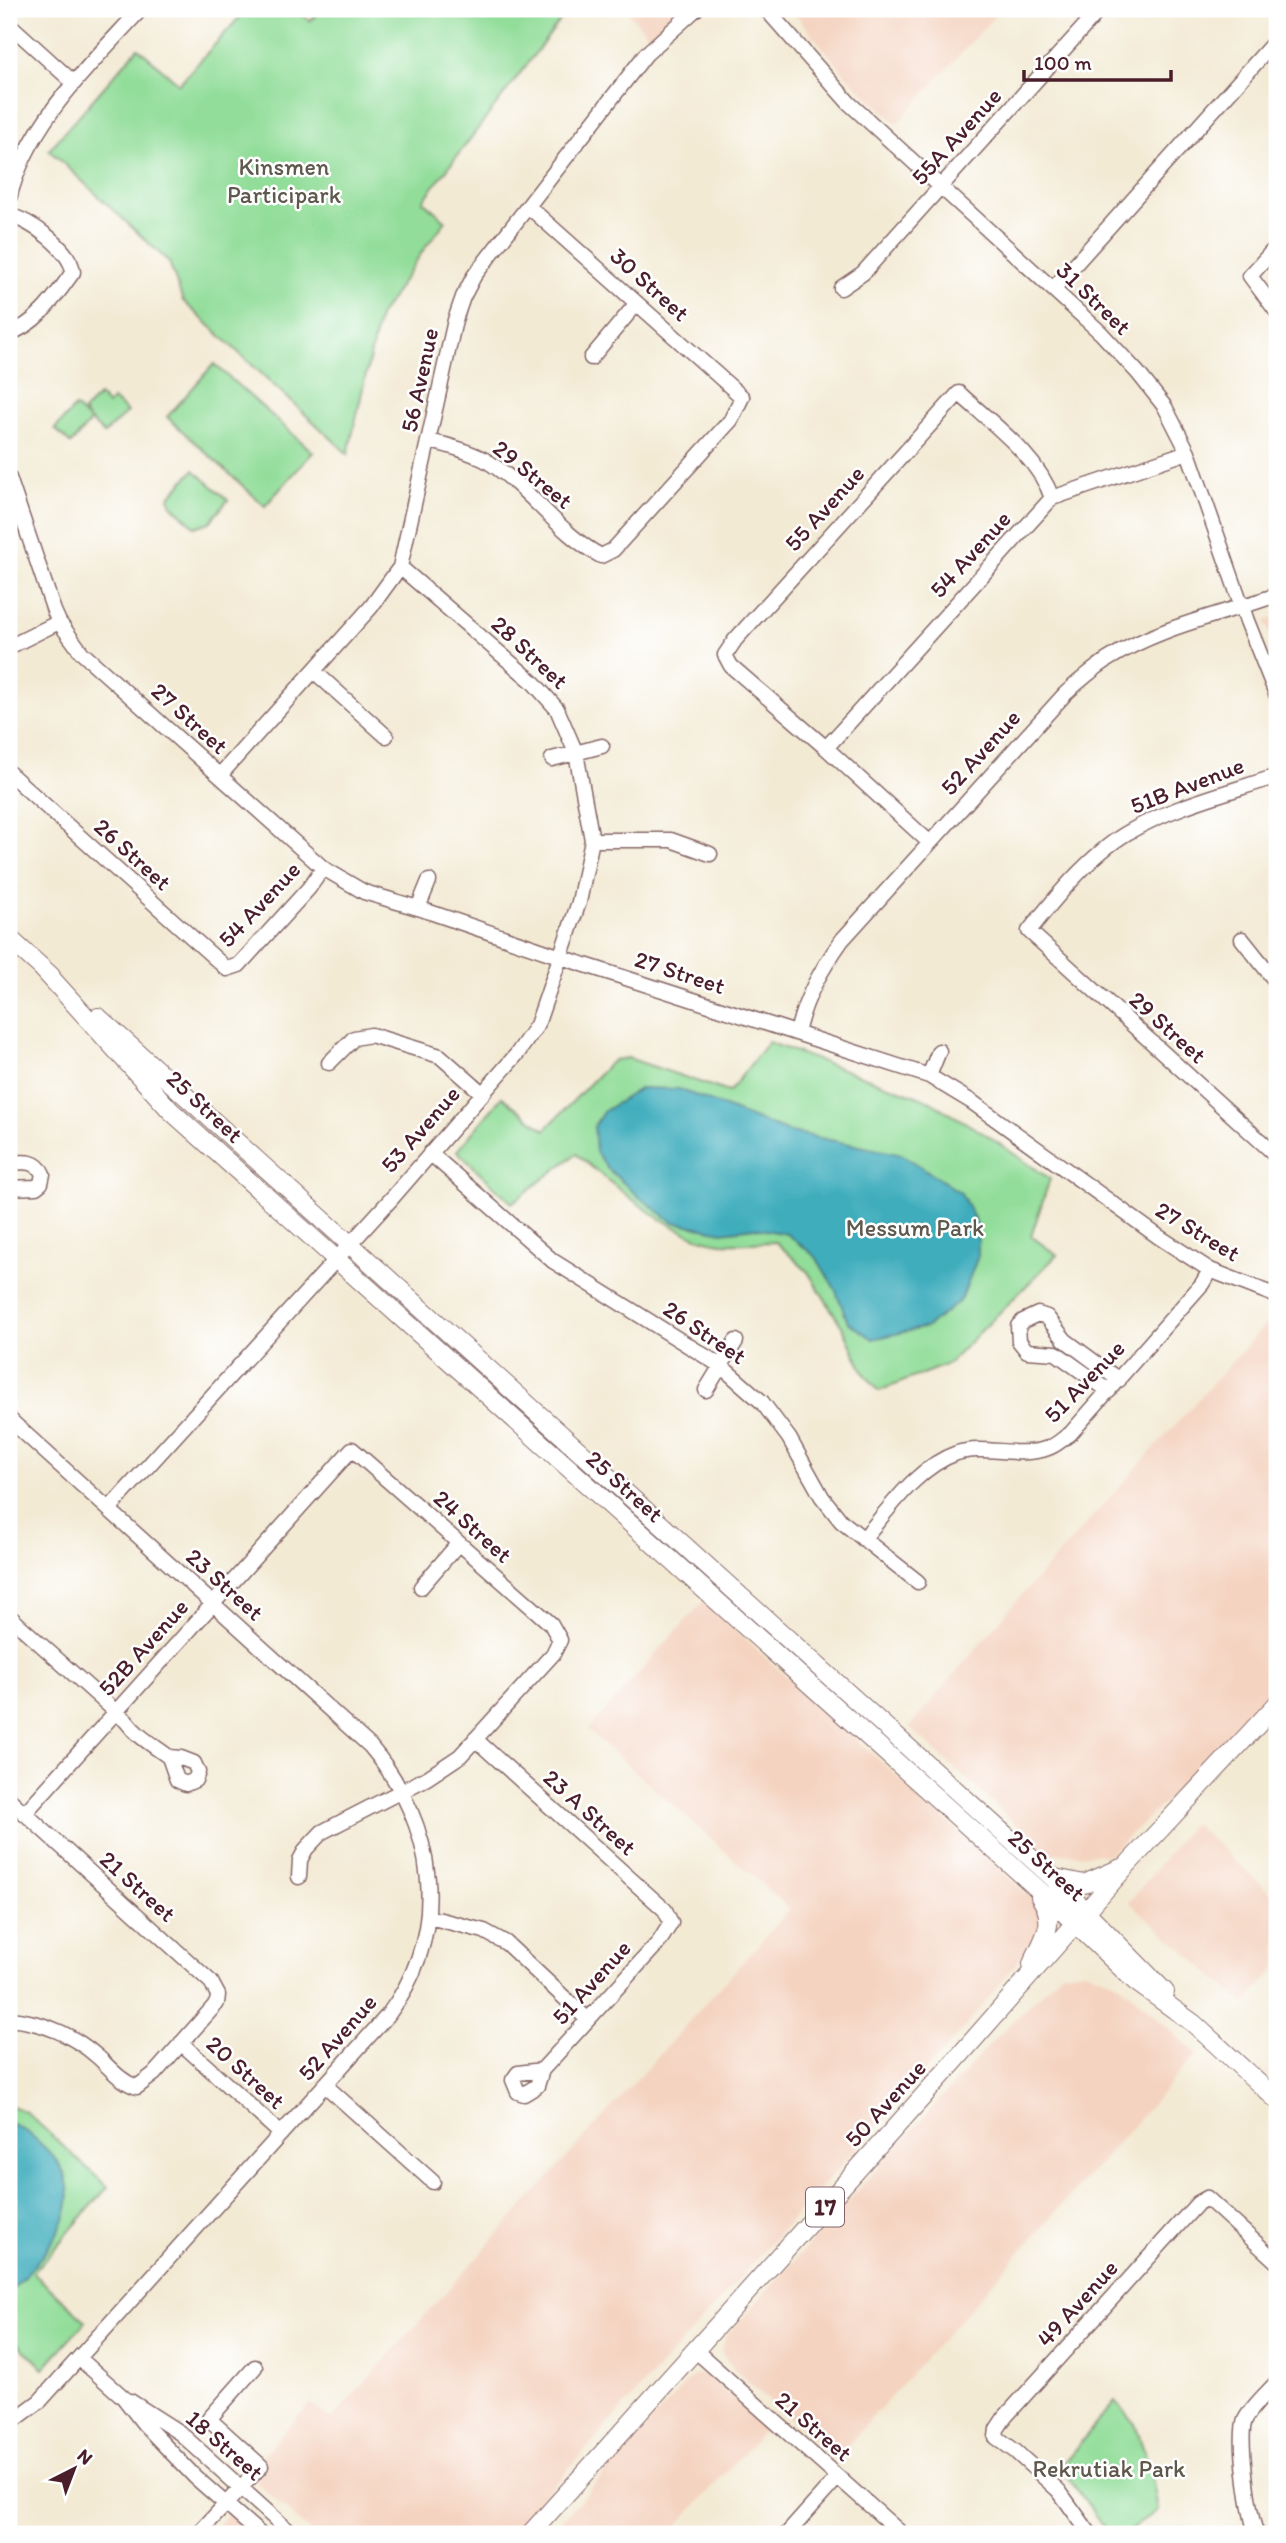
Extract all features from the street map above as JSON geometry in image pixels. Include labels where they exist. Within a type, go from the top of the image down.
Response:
[{"type":"main road","name":"25 Street","points":[[9,938],[161,1071],[349,1244],[1052,1877],[1081,1917],[1136,1982],[1193,2023],[1277,2100]]},
{"type":"main road","name":"25 Street","points":[[42,968],[171,1111],[1032,1885],[1081,1917]]},
{"type":"main road","name":"50 Avenue","points":[[530,2534],[1127,1865],[1277,1704]]},
{"type":"main road","points":[[1052,1877],[1084,1884],[1127,1865]]},
{"type":"main road","points":[[1024,1982],[1049,1925],[1045,1905],[1032,1885]]},
{"type":"street","points":[[9,199],[18,170],[35,134],[74,83],[141,9]]},
{"type":"street","name":"56 Avenue","points":[[220,775],[315,672],[371,607],[400,567],[455,320],[463,297],[493,248],[646,54],[696,9]]},
{"type":"street","name":"31 Street","points":[[766,9],[849,103],[1053,289],[1138,373],[1165,407],[1188,452],[1242,607],[1277,696]]},
{"type":"street","name":"55A Avenue","points":[[841,288],[863,273],[1100,9]]},
{"type":"street","points":[[9,24],[74,83]]},
{"type":"street","points":[[1053,289],[1277,39]]},
{"type":"street","name":"30 Street","points":[[528,205],[742,397],[731,421],[613,550],[601,556]]},
{"type":"street","points":[[9,216],[21,219],[38,230],[68,256],[74,272],[30,322],[20,330],[9,333]]},
{"type":"street","points":[[1277,246],[1250,276],[1277,312]]},
{"type":"street","points":[[591,358],[637,303]]},
{"type":"street","name":"55 Avenue","points":[[826,748],[731,666],[724,655],[959,393],[1033,461],[1052,498]]},
{"type":"street","name":"29 Street","points":[[429,441],[485,460],[511,480],[585,548],[601,556]]},
{"type":"street","name":"54 Avenue","points":[[826,748],[1052,498],[1188,452]]},
{"type":"street","name":"27 Street","points":[[10,486],[59,622],[82,653],[323,868],[364,892],[929,1076],[972,1102],[1159,1237],[1210,1270],[1277,1296]]},
{"type":"street","name":"28 Street","points":[[400,567],[533,682],[557,709],[576,753],[592,841]]},
{"type":"street","name":"52 Avenue","points":[[797,1033],[807,998],[818,973],[842,940],[1058,701],[1106,660],[1158,634],[1277,595]]},
{"type":"street","points":[[9,647],[59,622]]},
{"type":"street","points":[[315,672],[387,736]]},
{"type":"street","points":[[552,759],[602,746]]},
{"type":"street","points":[[826,748],[929,842]]},
{"type":"street","name":"26 Street","points":[[9,773],[227,969]]},
{"type":"street","name":"51B Avenue","points":[[1028,931],[1073,880],[1125,834],[1165,814],[1277,776]]},
{"type":"street","points":[[592,841],[671,840],[710,854]]},
{"type":"street","name":"53 Avenue","points":[[109,1509],[337,1259],[517,1054],[537,1025],[579,902],[592,841]]},
{"type":"street","name":"54 Avenue","points":[[227,969],[239,964],[309,888],[323,868]]},
{"type":"street","points":[[418,908],[429,881]]},
{"type":"street","name":"29 Street","points":[[1028,931],[1277,1156]]},
{"type":"street","points":[[1242,939],[1277,984]]},
{"type":"street","points":[[329,1063],[354,1038],[370,1035],[440,1056],[482,1093]]},
{"type":"street","points":[[929,1076],[939,1051]]},
{"type":"street","name":"26 Street","points":[[430,1153],[552,1261],[721,1366],[762,1402],[776,1418],[822,1497],[841,1521],[918,1583]]},
{"type":"street","points":[[9,1163],[37,1164],[43,1174],[41,1183],[36,1187],[9,1188]]},
{"type":"street","name":"51 Avenue","points":[[863,1539],[914,1481],[934,1465],[959,1452],[1019,1453],[1049,1448],[1070,1434],[1202,1284],[1210,1270]]},
{"type":"street","points":[[1109,1391],[1056,1353],[1027,1351],[1018,1340],[1018,1326],[1038,1314],[1047,1317],[1065,1340],[1119,1380]]},
{"type":"street","points":[[1056,1353],[1065,1340]]},
{"type":"street","points":[[706,1390],[736,1341]]},
{"type":"street","points":[[1084,1371],[1092,1358]]},
{"type":"street","name":"23 Street","points":[[9,1419],[363,1738],[402,1790]]},
{"type":"street","name":"24 Street","points":[[352,1449],[551,1625],[561,1640],[553,1654],[475,1740]]},
{"type":"street","name":"52B Avenue","points":[[24,1814],[352,1449]]},
{"type":"street","points":[[1019,1453],[1021,1468]]},
{"type":"street","points":[[421,1587],[458,1544]]},
{"type":"street","points":[[9,1616],[129,1724],[136,1725],[155,1741],[164,1754]]},
{"type":"street","points":[[299,1877],[300,1860],[306,1849],[323,1832],[443,1768],[460,1756],[475,1740]]},
{"type":"street","name":"23 A Street","points":[[475,1740],[665,1910],[671,1923]]},
{"type":"street","name":"52 Avenue","points":[[9,2424],[40,2401],[326,2086],[396,2004],[419,1954],[429,1917],[425,1849],[402,1790]]},
{"type":"street","name":"21 Street","points":[[9,1799],[211,1982],[218,1995],[216,2003],[181,2043]]},
{"type":"street","points":[[429,1917],[484,1931],[506,1943],[587,2019]]},
{"type":"street","name":"51 Avenue","points":[[542,2070],[659,1942],[671,1923]]},
{"type":"street","points":[[9,2019],[44,2025],[60,2031],[91,2051],[127,2084],[137,2087],[154,2074],[181,2043]]},
{"type":"street","name":"20 Street","points":[[181,2043],[281,2134]]},
{"type":"street","points":[[326,2086],[433,2182]]},
{"type":"street","name":"49 Avenue","points":[[1090,2534],[1059,2491],[996,2437],[997,2429],[1005,2417],[1198,2203],[1207,2198],[1277,2262]]},
{"type":"street","name":"21 Street","points":[[696,2351],[902,2534]]},
{"type":"street","name":"18 Street","points":[[79,2358],[123,2397],[169,2451],[260,2534]]},
{"type":"street","points":[[198,2534],[261,2466],[209,2419],[255,2367]]},
{"type":"street","points":[[1257,2534],[1247,2490],[1242,2438],[1245,2420],[1277,2382]]},
{"type":"street","name":"18 Street","points":[[123,2397],[180,2433],[292,2534]]},
{"type":"street","points":[[787,2534],[838,2477]]},
{"type":"shaded area","points":[[625,9],[681,9],[649,36]]},
{"type":"shaded area","points":[[791,9],[1001,9],[897,124],[847,76]]},
{"type":"shaded area","points":[[1277,617],[1277,653],[1265,621]]},
{"type":"shaded area","points":[[1276,1313],[1277,1683],[1181,1787],[1108,1855],[1048,1853],[909,1727],[1015,1603]]},
{"type":"shaded area","points":[[703,1601],[1034,1900],[1042,1918],[1038,1932],[1034,1941],[970,2021],[510,2534],[312,2534],[246,2473],[311,2403],[331,2420],[790,1909],[588,1730]]},
{"type":"shaded area","points":[[1193,1823],[1277,1899],[1277,1967],[1245,2004],[1129,1902]]},
{"type":"shaded area","points":[[1085,1970],[1120,1984],[1197,2054],[836,2458],[734,2370],[721,2351],[726,2336],[982,2053],[1061,1973]]},
{"type":"shaded area","points":[[694,2374],[704,2374],[767,2427],[670,2534],[550,2534]]},
{"type":"shaded area","points":[[229,2513],[253,2534],[210,2534]]},
{"type":"green space","name":"Kinsmen Participark","points":[[247,9],[296,9],[310,21],[322,9],[569,9],[423,201],[446,221],[379,317],[348,454],[183,301],[169,262],[49,150],[138,48],[179,84]]},
{"type":"green space","points":[[214,364],[313,452],[265,506],[167,417]]},
{"type":"green space","points":[[99,396],[108,405],[113,399],[127,412],[104,434],[91,421],[71,444],[55,429],[75,407],[90,421],[83,411]]},
{"type":"green space","points":[[194,470],[228,500],[210,522],[195,527],[172,505],[169,497]]},
{"type":"green space","name":"Messum Park","points":[[768,1042],[927,1100],[988,1136],[1050,1179],[1031,1236],[1057,1255],[948,1364],[879,1391],[864,1373],[843,1328],[808,1272],[776,1242],[722,1243],[683,1231],[644,1208],[576,1154],[512,1203],[457,1151],[502,1097],[545,1130],[607,1066],[614,1060],[628,1058],[729,1092]]},
{"type":"green space","points":[[9,2105],[25,2111],[108,2187],[33,2273],[86,2321],[44,2368],[9,2336]]},
{"type":"green space","name":"Rekrutiak Park","points":[[1115,2401],[1135,2424],[1151,2472],[1158,2510],[1125,2534],[1110,2534],[1060,2467]]},
{"type":"water","points":[[641,1088],[679,1089],[786,1131],[903,1155],[961,1193],[978,1226],[978,1256],[961,1300],[927,1327],[873,1339],[848,1322],[835,1289],[816,1257],[787,1234],[755,1228],[722,1232],[673,1222],[640,1198],[607,1168],[596,1152],[594,1126],[603,1112]]},
{"type":"water","points":[[9,2123],[32,2136],[60,2166],[68,2186],[68,2205],[52,2242],[9,2293]]}]
